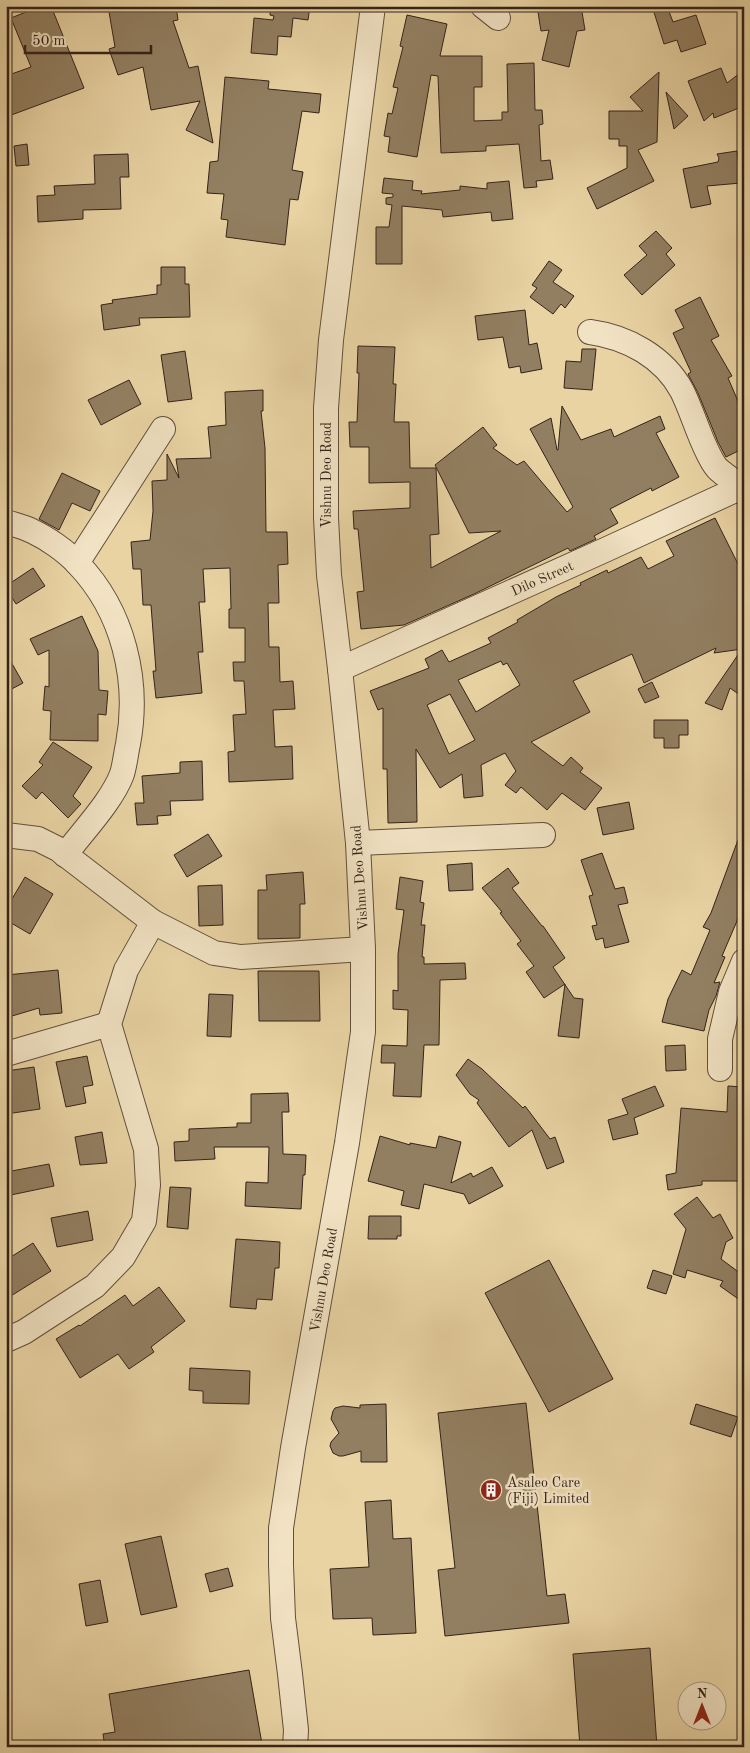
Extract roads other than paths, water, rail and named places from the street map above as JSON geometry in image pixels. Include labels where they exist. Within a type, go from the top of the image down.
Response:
[{"type":"street","name":"Vishnu Deo Road","points":[[294,1747],[296,1730],[283,1618],[280,1565],[281,1528],[293,1448],[347,1143],[363,1032],[363,949],[358,843],[329,575],[326,518],[326,408],[331,340],[373,6]]},
{"type":"street","points":[[590,332],[607,334],[647,352],[666,370],[682,391],[709,454],[718,470],[743,489]]},
{"type":"street","points":[[77,562],[163,429]]},
{"type":"street","name":"Dilo Street","points":[[340,669],[743,489]]},
{"type":"street","points":[[6,522],[32,530],[77,562],[104,597],[118,626],[130,666],[133,697],[132,724],[123,772],[115,788],[65,854]]},
{"type":"street","points":[[6,835],[38,839],[65,854],[153,922],[214,953],[241,957],[363,949]]},
{"type":"street","points":[[358,843],[543,835]]},
{"type":"street","points":[[6,1340],[24,1332],[95,1286],[123,1257],[144,1221],[148,1185],[146,1149],[110,1024],[126,970],[153,922]]},
{"type":"street","points":[[720,1069],[720,1039],[731,992],[744,961]]},
{"type":"street","points":[[6,1054],[110,1024]]},
{"type":"place","name":"Asaleo Care (Fiji) Limited","points":[[491,1490]]}]
